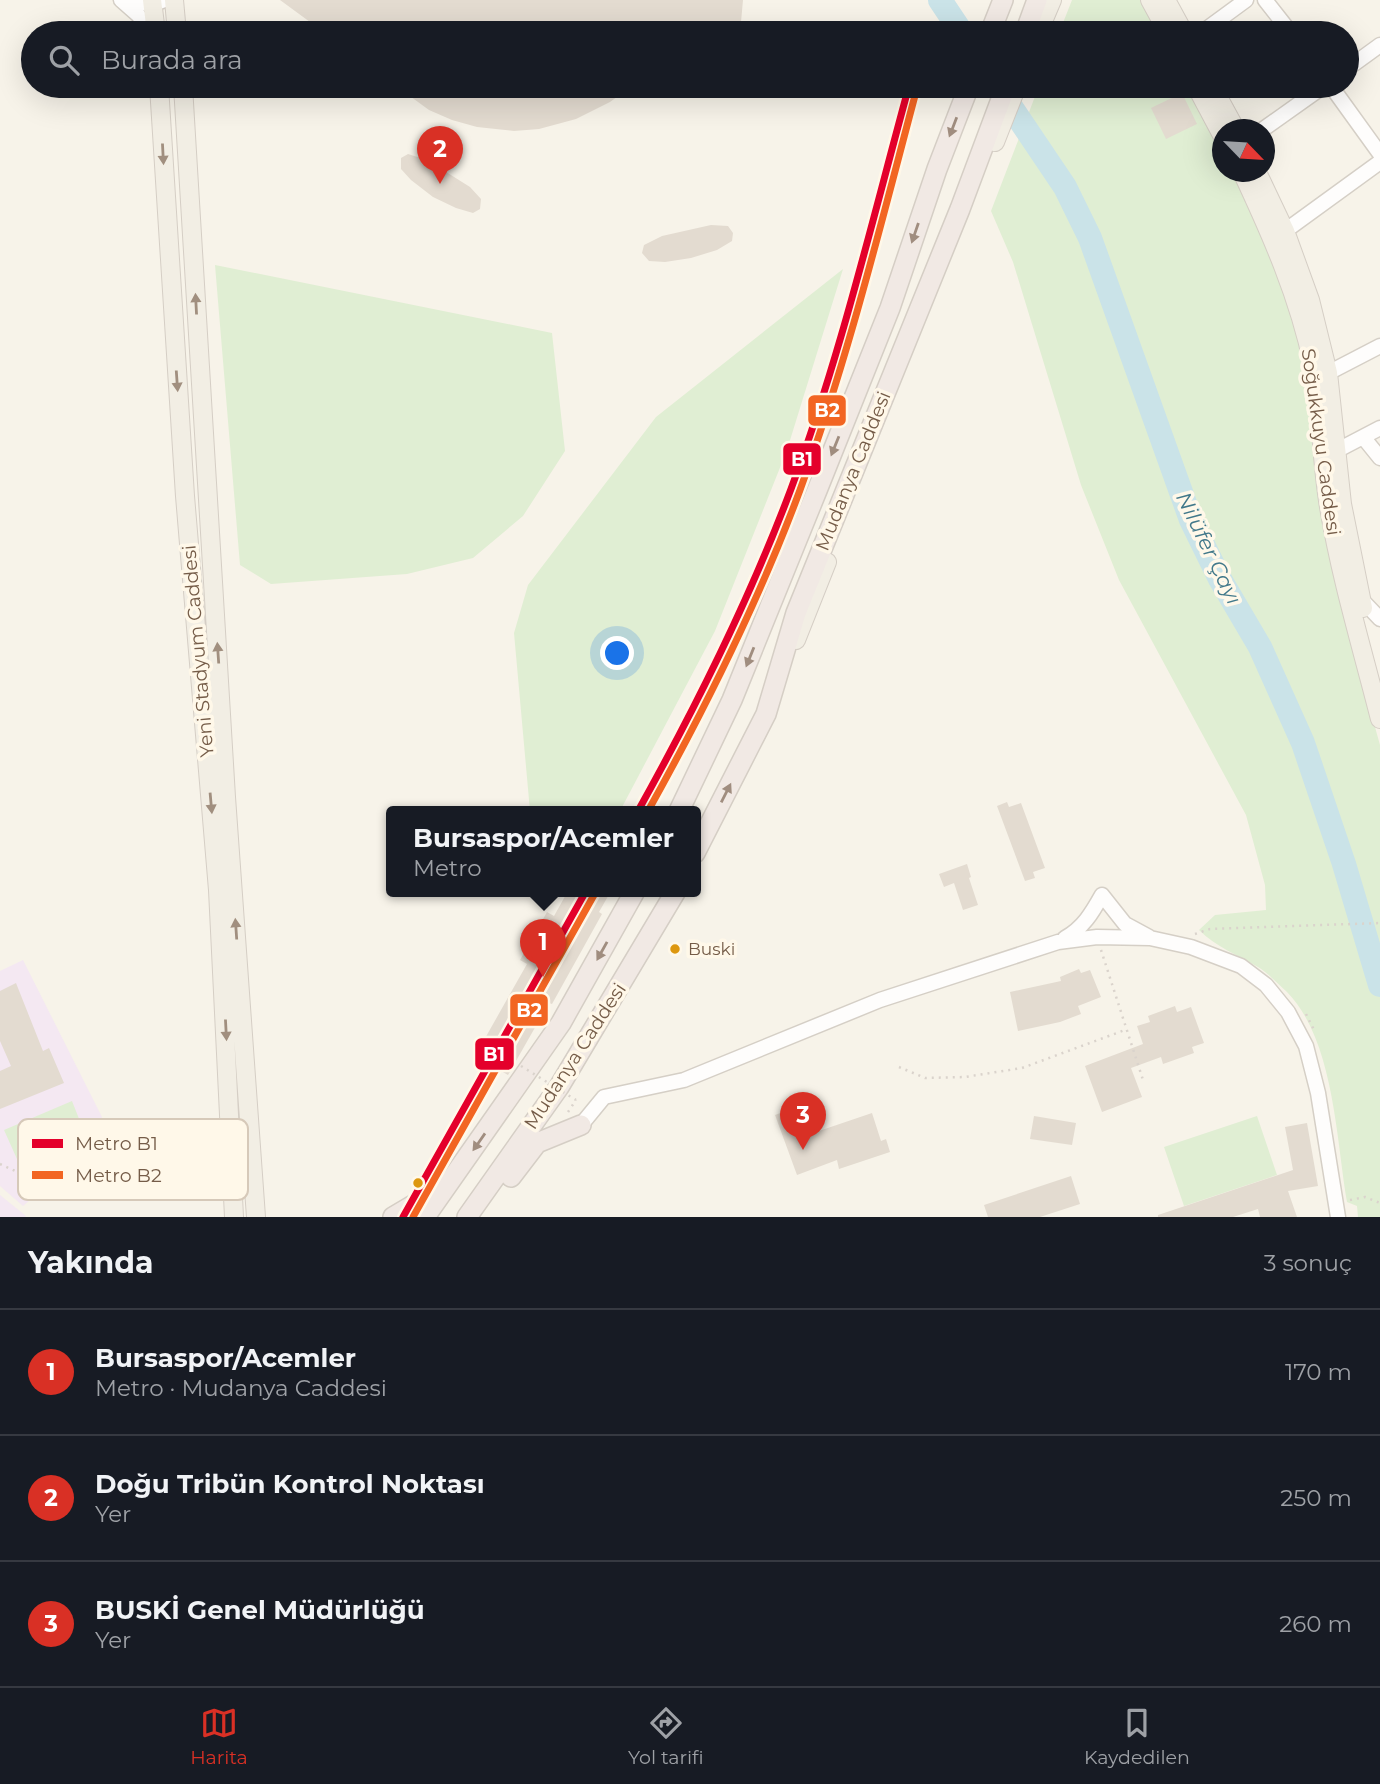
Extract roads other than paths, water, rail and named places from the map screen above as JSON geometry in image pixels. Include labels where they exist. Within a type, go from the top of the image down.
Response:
[{"type":"highway","points":[[1034,21],[1037,0]]},
{"type":"highway","points":[[1037,21],[1046,0]]},
{"type":"highway","points":[[995,21],[1002,2]]},
{"type":"highway","name":"Mudanya Caddesi","points":[[682,806],[732,700],[890,308],[937,169],[965,98]]},
{"type":"highway","name":"Mudanya Caddesi","points":[[701,841],[766,714],[796,613],[964,209],[1002,98]]},
{"type":"highway","points":[[964,209],[1011,98]]},
{"type":"highway","name":"Mudanya Caddesi","points":[[425,1217],[561,1023],[632,897]]},
{"type":"highway","name":"Mudanya Caddesi","points":[[467,1217],[559,1087],[672,897]]},
{"type":"highway","points":[[475,1217],[494,1200],[537,1143],[581,1125]]},
{"type":"highway","points":[[396,1216],[452,1182]]},
{"type":"main road","points":[[174,0],[176,21]]},
{"type":"main road","points":[[1039,21],[1052,0]]},
{"type":"main road","points":[[1150,0],[1161,21]]},
{"type":"main road","points":[[1166,0],[1177,21]]},
{"type":"main road","points":[[155,21],[156,2]]},
{"type":"main road","name":"Yeni Stadyum Caddesi","points":[[160,98],[185,496],[218,890],[229,1119]]},
{"type":"main road","name":"Yeni Stadyum Caddesi","points":[[184,98],[226,797],[256,1217]]},
{"type":"main road","points":[[1203,98],[1214,119]]},
{"type":"main road","points":[[1219,98],[1230,119]]},
{"type":"main road","name":"Soğukkuyu Caddesi","points":[[1247,182],[1275,242],[1298,306],[1313,366],[1329,505],[1343,579],[1380,719]]},
{"type":"main road","name":"Soğukkuyu Caddesi","points":[[1261,182],[1285,231],[1310,300],[1328,373],[1342,504],[1360,597],[1380,672]]},
{"type":"street","points":[[121,0],[143,21]]},
{"type":"street","points":[[131,0],[156,2]]},
{"type":"street","points":[[1217,21],[1245,0]]},
{"type":"street","points":[[1265,0],[1282,21]]},
{"type":"street","points":[[1359,60],[1380,45]]},
{"type":"street","points":[[1275,121],[1307,98]]},
{"type":"street","points":[[1340,98],[1380,154]]},
{"type":"street","points":[[1285,231],[1380,162]]},
{"type":"street","points":[[1328,373],[1380,346]]},
{"type":"street","points":[[1336,451],[1380,428]]},
{"type":"street","points":[[1363,437],[1380,458]]},
{"type":"street","points":[[1360,597],[1380,618]]},
{"type":"street","points":[[1058,942],[1077,931],[1090,916],[1102,895],[1125,924],[1150,938]]},
{"type":"street","points":[[581,1125],[604,1097],[684,1080],[880,1000],[1058,942],[1097,937],[1150,938],[1191,947],[1241,966],[1266,985],[1288,1012],[1306,1046],[1318,1093],[1338,1217]]},
{"type":"waterway","name":"Nilüfer Çayı","points":[[940,0],[954,21]]},
{"type":"waterway","name":"Nilüfer Çayı","points":[[1005,98],[1065,187],[1090,238],[1191,520],[1220,579],[1260,647],[1303,743],[1344,864],[1380,985]]},
{"type":"metro line","name":"B1","points":[[641,806],[720,653],[758,572],[791,489],[840,340],[906,98]]},
{"type":"metro line","name":"B2","points":[[651,806],[730,653],[800,490],[849,341],[914,98]]},
{"type":"metro line","name":"B1","points":[[403,1217],[583,897]]},
{"type":"metro line","name":"B2","points":[[413,1217],[593,897]]},
{"type":"place","name":"Doğu Tribün Kontrol Noktası","points":[[440,184]]},
{"type":"place","name":"Buski","points":[[675,949]]},
{"type":"place","name":"Bursaspor/Acemler","points":[[543,977]]},
{"type":"place","name":"BUSKİ Genel Müdürlüğü","points":[[803,1150]]}]
